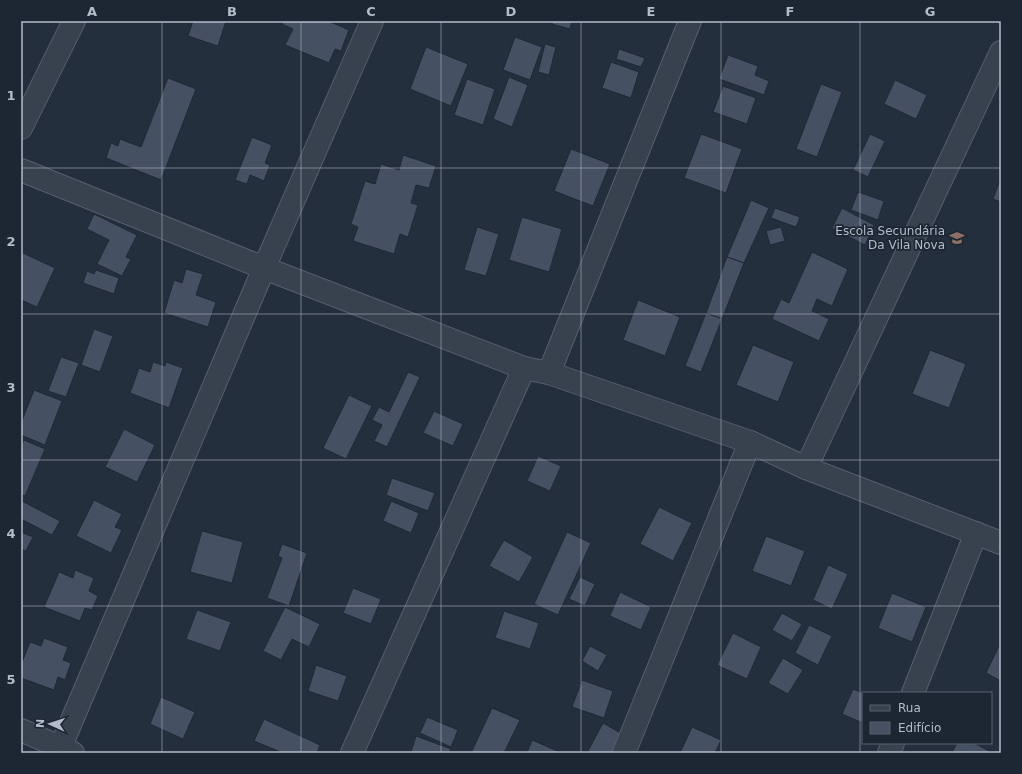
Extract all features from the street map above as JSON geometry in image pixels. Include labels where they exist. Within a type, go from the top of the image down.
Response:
[{"type":"street","points":[[21,128],[74,21]]},
{"type":"street","points":[[21,730],[64,751],[264,268],[372,21]]},
{"type":"street","points":[[549,373],[690,21]]},
{"type":"street","points":[[806,468],[1001,52]]},
{"type":"street","points":[[21,170],[264,268],[524,368],[549,373],[750,442],[806,468],[1001,542]]},
{"type":"street","points":[[352,753],[524,368]]},
{"type":"street","points":[[624,753],[750,442]]},
{"type":"street","points":[[913,692],[976,533]]},
{"type":"building","points":[[193,21],[226,21],[218,46],[188,36]]},
{"type":"building","points":[[284,21],[328,21],[349,30],[341,51],[335,49],[329,63],[285,45],[293,29],[282,24]]},
{"type":"building","points":[[553,21],[572,21],[570,29],[552,24]]},
{"type":"building","points":[[515,37],[542,47],[530,80],[503,70]]},
{"type":"building","points":[[545,44],[556,47],[549,75],[538,72]]},
{"type":"building","points":[[426,47],[468,64],[451,106],[410,89]]},
{"type":"building","points":[[619,49],[645,58],[641,67],[616,59]]},
{"type":"building","points":[[728,55],[758,66],[755,75],[769,81],[764,95],[719,79]]},
{"type":"building","points":[[611,62],[639,72],[631,98],[602,88]]},
{"type":"building","points":[[509,77],[528,85],[512,127],[493,119]]},
{"type":"building","points":[[168,78],[196,89],[161,180],[106,158],[111,143],[118,146],[120,139],[141,147]]},
{"type":"building","points":[[467,79],[495,89],[483,125],[454,115]]},
{"type":"building","points":[[895,80],[927,95],[916,119],[884,104]]},
{"type":"building","points":[[821,84],[842,92],[817,157],[796,149]]},
{"type":"building","points":[[723,86],[756,98],[747,124],[713,112]]},
{"type":"building","points":[[701,134],[742,149],[726,193],[684,178]]},
{"type":"building","points":[[870,134],[885,141],[868,177],[853,170]]},
{"type":"building","points":[[252,137],[272,145],[265,163],[270,165],[264,181],[250,175],[247,184],[235,180]]},
{"type":"building","points":[[571,149],[610,164],[593,206],[554,191]]},
{"type":"building","points":[[403,155],[436,166],[429,188],[416,185],[411,203],[418,205],[408,237],[400,234],[394,254],[353,241],[358,227],[351,224],[365,181],[375,184],[381,164],[399,170]]},
{"type":"building","points":[[1001,177],[1001,202],[993,199]]},
{"type":"building","points":[[858,192],[884,201],[878,220],[851,210]]},
{"type":"building","points":[[751,200],[769,208],[744,263],[727,257]]},
{"type":"building","points":[[775,208],[800,217],[796,227],[771,218]]},
{"type":"building","points":[[842,208],[874,225],[865,245],[832,228]]},
{"type":"building","points":[[94,214],[137,235],[126,257],[131,259],[122,276],[97,264],[109,240],[87,229]]},
{"type":"building","points":[[522,217],[562,229],[549,272],[509,260]]},
{"type":"building","points":[[477,227],[499,234],[486,276],[464,270]]},
{"type":"building","points":[[781,227],[785,241],[770,245],[766,231]]},
{"type":"building","points":[[21,252],[55,268],[37,307],[21,300]]},
{"type":"building","points":[[812,252],[848,269],[832,306],[817,299],[812,311],[829,319],[819,341],[772,319],[781,299],[789,303]]},
{"type":"building","points":[[727,257],[744,263],[722,319],[706,313]]},
{"type":"building","points":[[186,269],[203,274],[196,295],[216,302],[208,327],[164,313],[174,280],[182,283]]},
{"type":"building","points":[[96,270],[119,278],[114,294],[83,283],[87,271],[94,274]]},
{"type":"building","points":[[638,300],[680,317],[665,356],[623,340]]},
{"type":"building","points":[[706,313],[722,319],[701,372],[685,366]]},
{"type":"building","points":[[94,329],[113,336],[100,372],[81,365]]},
{"type":"building","points":[[753,345],[794,362],[778,402],[736,385]]},
{"type":"building","points":[[930,350],[966,364],[949,408],[912,394]]},
{"type":"building","points":[[61,357],[79,363],[66,397],[48,391]]},
{"type":"building","points":[[153,362],[165,366],[166,362],[183,368],[169,408],[130,393],[139,368],[150,372]]},
{"type":"building","points":[[408,372],[420,377],[387,447],[374,441],[382,425],[372,420],[379,407],[389,412]]},
{"type":"building","points":[[34,390],[62,401],[45,445],[21,435],[21,423]]},
{"type":"building","points":[[349,395],[372,406],[346,459],[323,448]]},
{"type":"building","points":[[434,411],[463,424],[453,446],[423,433]]},
{"type":"building","points":[[124,429],[155,445],[137,482],[105,467]]},
{"type":"building","points":[[24,440],[45,449],[25,496],[21,494],[21,446]]},
{"type":"building","points":[[538,456],[561,466],[550,491],[527,481]]},
{"type":"building","points":[[392,478],[435,493],[428,511],[386,495]]},
{"type":"building","points":[[94,500],[122,514],[115,527],[122,530],[111,553],[76,536]]},
{"type":"building","points":[[22,501],[60,521],[52,535],[21,519]]},
{"type":"building","points":[[391,501],[419,513],[411,533],[383,521]]},
{"type":"building","points":[[659,507],[692,523],[673,561],[640,544]]},
{"type":"building","points":[[202,531],[243,542],[232,583],[190,572]]},
{"type":"building","points":[[21,532],[33,537],[26,551],[21,549]]},
{"type":"building","points":[[567,532],[591,543],[558,615],[534,604]]},
{"type":"building","points":[[766,536],[805,551],[791,586],[752,571]]},
{"type":"building","points":[[504,540],[533,557],[519,582],[489,566]]},
{"type":"building","points":[[282,544],[307,553],[289,606],[267,598],[282,558],[278,556]]},
{"type":"building","points":[[828,565],[848,574],[832,609],[813,600]]},
{"type":"building","points":[[75,570],[94,578],[89,591],[98,596],[92,610],[85,608],[80,621],[44,607],[59,572],[73,578]]},
{"type":"building","points":[[580,577],[595,584],[585,606],[569,599]]},
{"type":"building","points":[[353,588],[381,599],[371,624],[343,613]]},
{"type":"building","points":[[620,592],[651,607],[641,630],[610,616]]},
{"type":"building","points":[[892,593],[926,607],[912,642],[878,628]]},
{"type":"building","points":[[285,607],[320,624],[309,647],[292,639],[281,660],[263,651]]},
{"type":"building","points":[[197,610],[231,622],[220,651],[186,639]]},
{"type":"building","points":[[504,611],[539,623],[530,649],[495,638]]},
{"type":"building","points":[[782,613],[802,624],[792,641],[772,630]]},
{"type":"building","points":[[809,625],[832,636],[818,665],[795,653]]},
{"type":"building","points":[[733,633],[761,647],[747,679],[717,665]]},
{"type":"building","points":[[44,638],[68,647],[63,660],[71,663],[65,680],[58,677],[54,690],[21,678],[21,665],[30,642],[41,646]]},
{"type":"building","points":[[590,646],[607,655],[598,671],[582,661]]},
{"type":"building","points":[[999,646],[1001,647],[1001,681],[986,673]]},
{"type":"building","points":[[783,658],[803,670],[788,694],[768,683]]},
{"type":"building","points":[[316,665],[347,676],[338,701],[308,691]]},
{"type":"building","points":[[582,680],[613,691],[604,718],[572,707]]},
{"type":"building","points":[[853,689],[862,693],[862,723],[842,714]]},
{"type":"building","points":[[161,697],[195,712],[183,739],[150,724]]},
{"type":"building","points":[[492,708],[520,720],[504,753],[471,753]]},
{"type":"building","points":[[427,717],[458,730],[451,747],[420,733]]},
{"type":"building","points":[[264,719],[320,745],[317,753],[283,753],[254,741]]},
{"type":"building","points":[[603,723],[624,735],[614,753],[592,753],[588,751]]},
{"type":"building","points":[[692,727],[721,740],[715,753],[680,753]]},
{"type":"building","points":[[416,736],[451,749],[449,753],[411,752]]},
{"type":"building","points":[[532,740],[562,753],[527,753]]},
{"type":"building","points":[[956,744],[976,744],[989,751],[988,753],[952,753]]},
{"type":"place","name":"Escola Secundária Da Vila Nova","points":[[957,238]]}]
